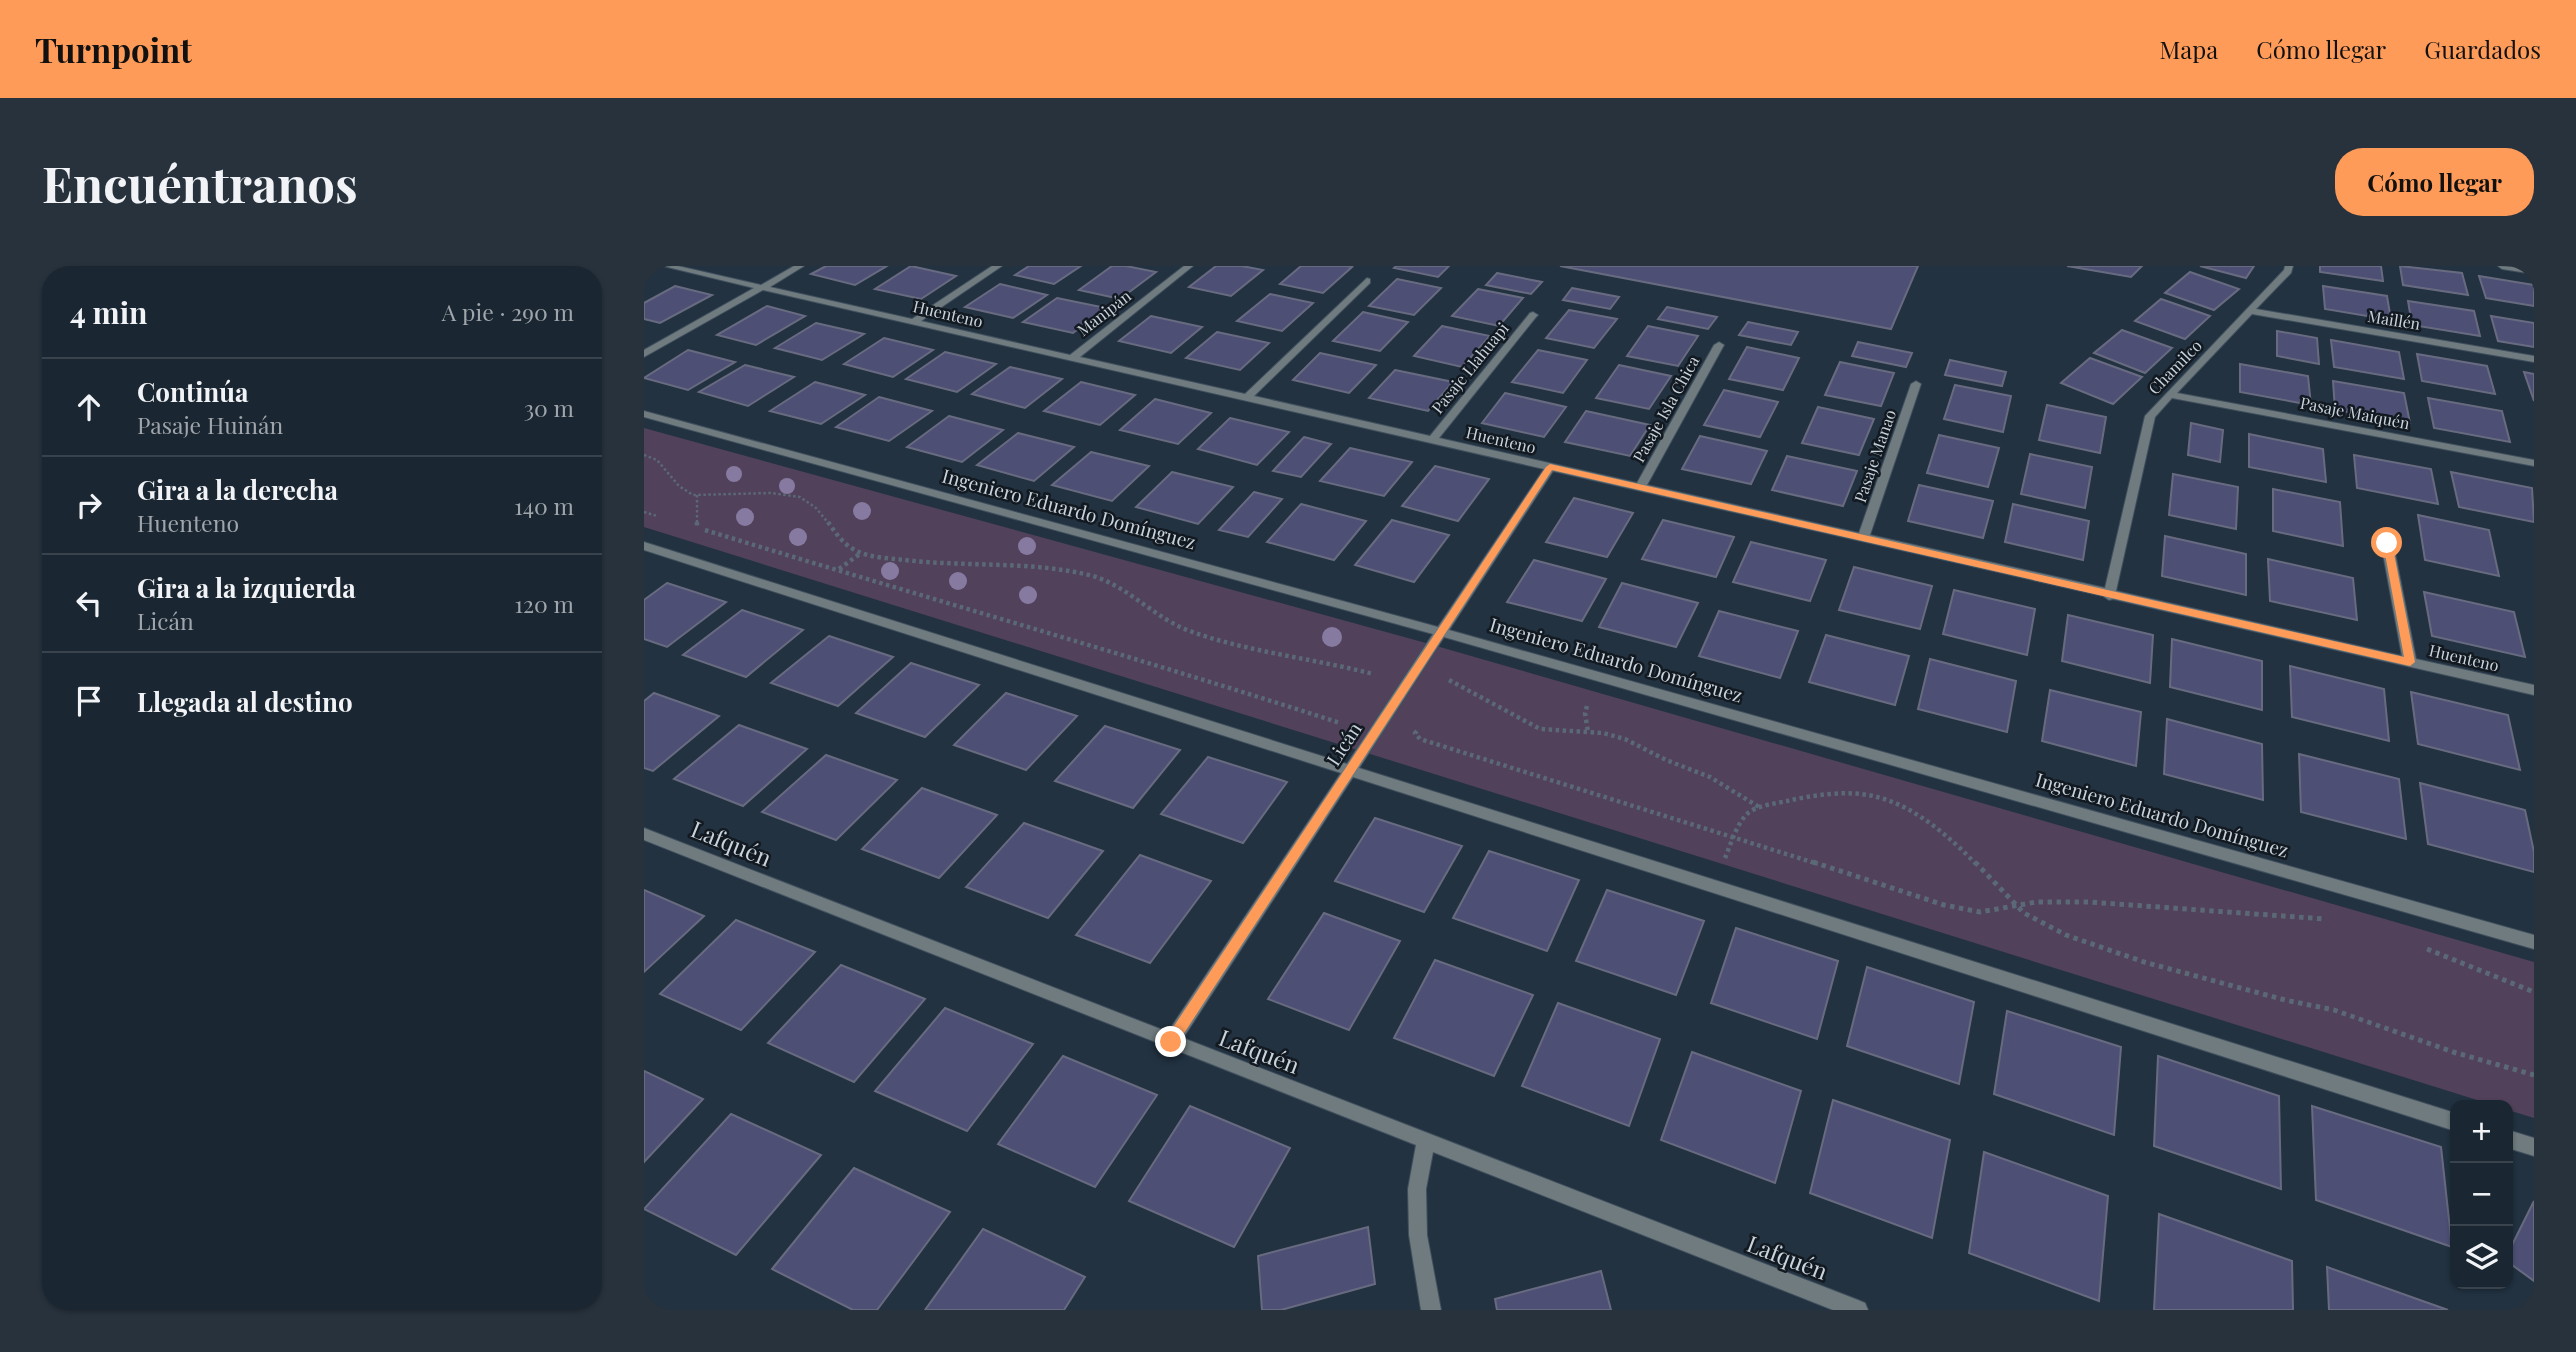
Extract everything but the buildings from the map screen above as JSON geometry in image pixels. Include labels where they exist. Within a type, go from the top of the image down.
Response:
[{"type":"street","name":"Huenteno","points":[[667,266],[2109,596],[2534,690]]},
{"type":"street","points":[[644,354],[800,266]]},
{"type":"street","points":[[913,322],[998,266]]},
{"type":"street","name":"Manipán","points":[[1072,358],[1189,266]]},
{"type":"street","name":"Chamilco","points":[[2109,596],[2150,416],[2288,271],[2289,266]]},
{"type":"street","points":[[2502,266],[2534,271]]},
{"type":"street","points":[[1246,398],[1367,281]]},
{"type":"street","name":"Maillén","points":[[2250,312],[2534,359]]},
{"type":"street","name":"Pasaje Llahuapi","points":[[1432,440],[1533,315]]},
{"type":"street","name":"Pasaje Isla Chica","points":[[1640,487],[1719,345]]},
{"type":"street","name":"Pasaje Manao","points":[[1863,538],[1916,384]]},
{"type":"street","name":"Pasaje Maiquén","points":[[2170,395],[2534,463]]},
{"type":"street","name":"Ingeniero Eduardo Domínguez","points":[[644,414],[1441,632],[2534,943]]},
{"type":"street","name":"Licán","points":[[1171,1042],[1550,467]]},
{"type":"street","points":[[2387,543],[2410,662]]},
{"type":"street","points":[[644,546],[2450,1120]]},
{"type":"street","name":"Lafquén","points":[[644,834],[1858,1310]]},
{"type":"street","points":[[1426,1141],[1418,1189],[1418,1235],[1431,1310]]},
{"type":"street","points":[[2513,1141],[2534,1147]]},
{"type":"path","points":[[644,455],[656,458],[683,492],[697,495],[796,496],[808,500],[838,534],[843,544],[861,553],[912,560],[1026,565],[1090,575],[1110,582],[1186,629],[1233,643],[1329,661],[1374,674]]},
{"type":"path","points":[[697,495],[697,528]]},
{"type":"path","points":[[644,512],[667,519]]},
{"type":"path","points":[[687,525],[1189,674],[1340,723]]},
{"type":"path","points":[[838,570],[861,553]]},
{"type":"path","points":[[1428,652],[1456,663],[1442,691]]},
{"type":"path","points":[[1449,680],[1540,729],[1603,733],[1625,740],[1710,777],[1759,807]]},
{"type":"path","points":[[1422,723],[1415,733],[1420,739],[1899,888],[1944,905],[1980,912],[2036,902],[2089,902],[2336,921]]},
{"type":"path","points":[[1714,887],[1733,837],[1747,814],[1759,807],[1796,799],[1844,794],[1871,795],[1888,800],[1922,818],[1967,854],[2031,919],[2066,935],[2144,962],[2285,1000],[2334,1010],[2453,1052],[2534,1075]]},
{"type":"path","points":[[2420,946],[2534,992]]},
{"type":"shaded area","points":[[644,428],[1426,643],[2534,962],[2534,1118],[2513,1112],[2513,1100],[2477,1100],[644,527]]},
{"type":"route","points":[[1171,1042],[1550,467],[2109,596],[2410,662],[2387,543]]}]
